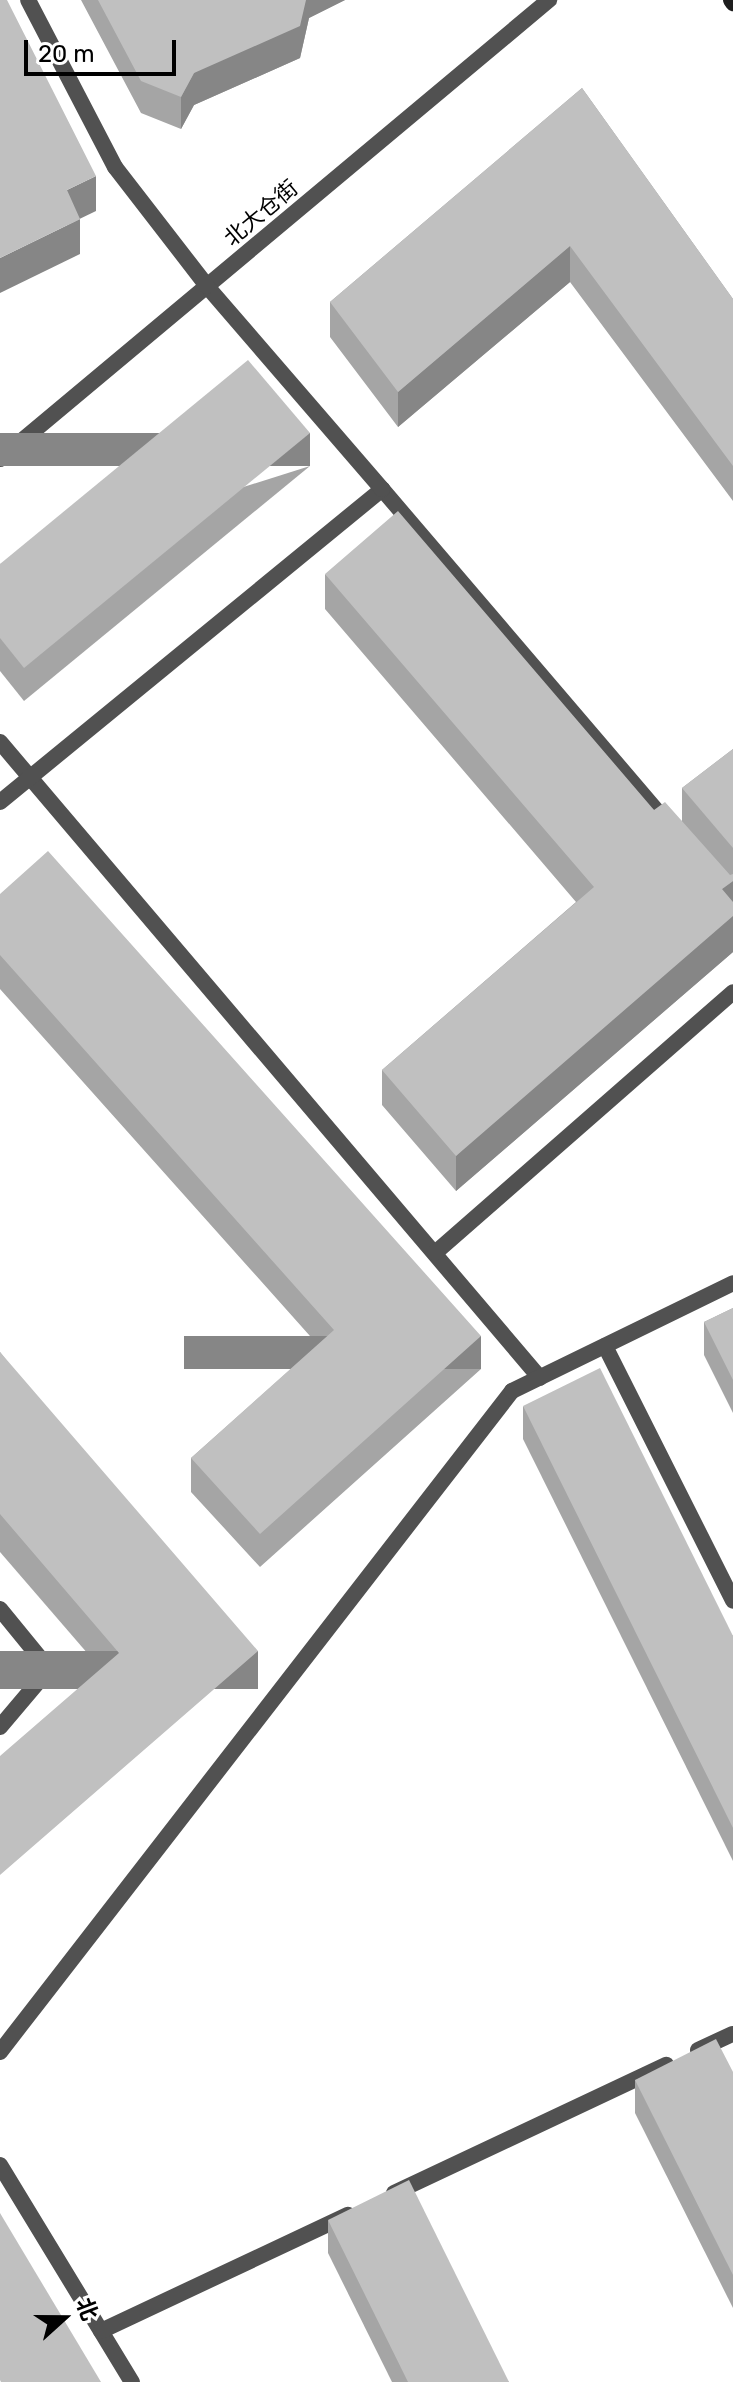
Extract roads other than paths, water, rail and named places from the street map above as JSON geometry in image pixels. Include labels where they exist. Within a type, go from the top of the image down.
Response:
[{"type":"street","points":[[28,0],[115,167],[207,286],[681,839]]},
{"type":"street","name":"北大仓街","points":[[0,459],[549,0]]},
{"type":"street","points":[[0,802],[382,489]]},
{"type":"street","points":[[0,742],[540,1378]]},
{"type":"street","points":[[435,1253],[733,992]]},
{"type":"street","points":[[0,2052],[512,1391],[733,1283]]},
{"type":"street","points":[[605,1346],[733,1601]]},
{"type":"street","points":[[0,1609],[49,1669],[0,1727]]},
{"type":"street","points":[[101,2331],[733,2034]]},
{"type":"street","points":[[0,2165],[132,2382]]}]
